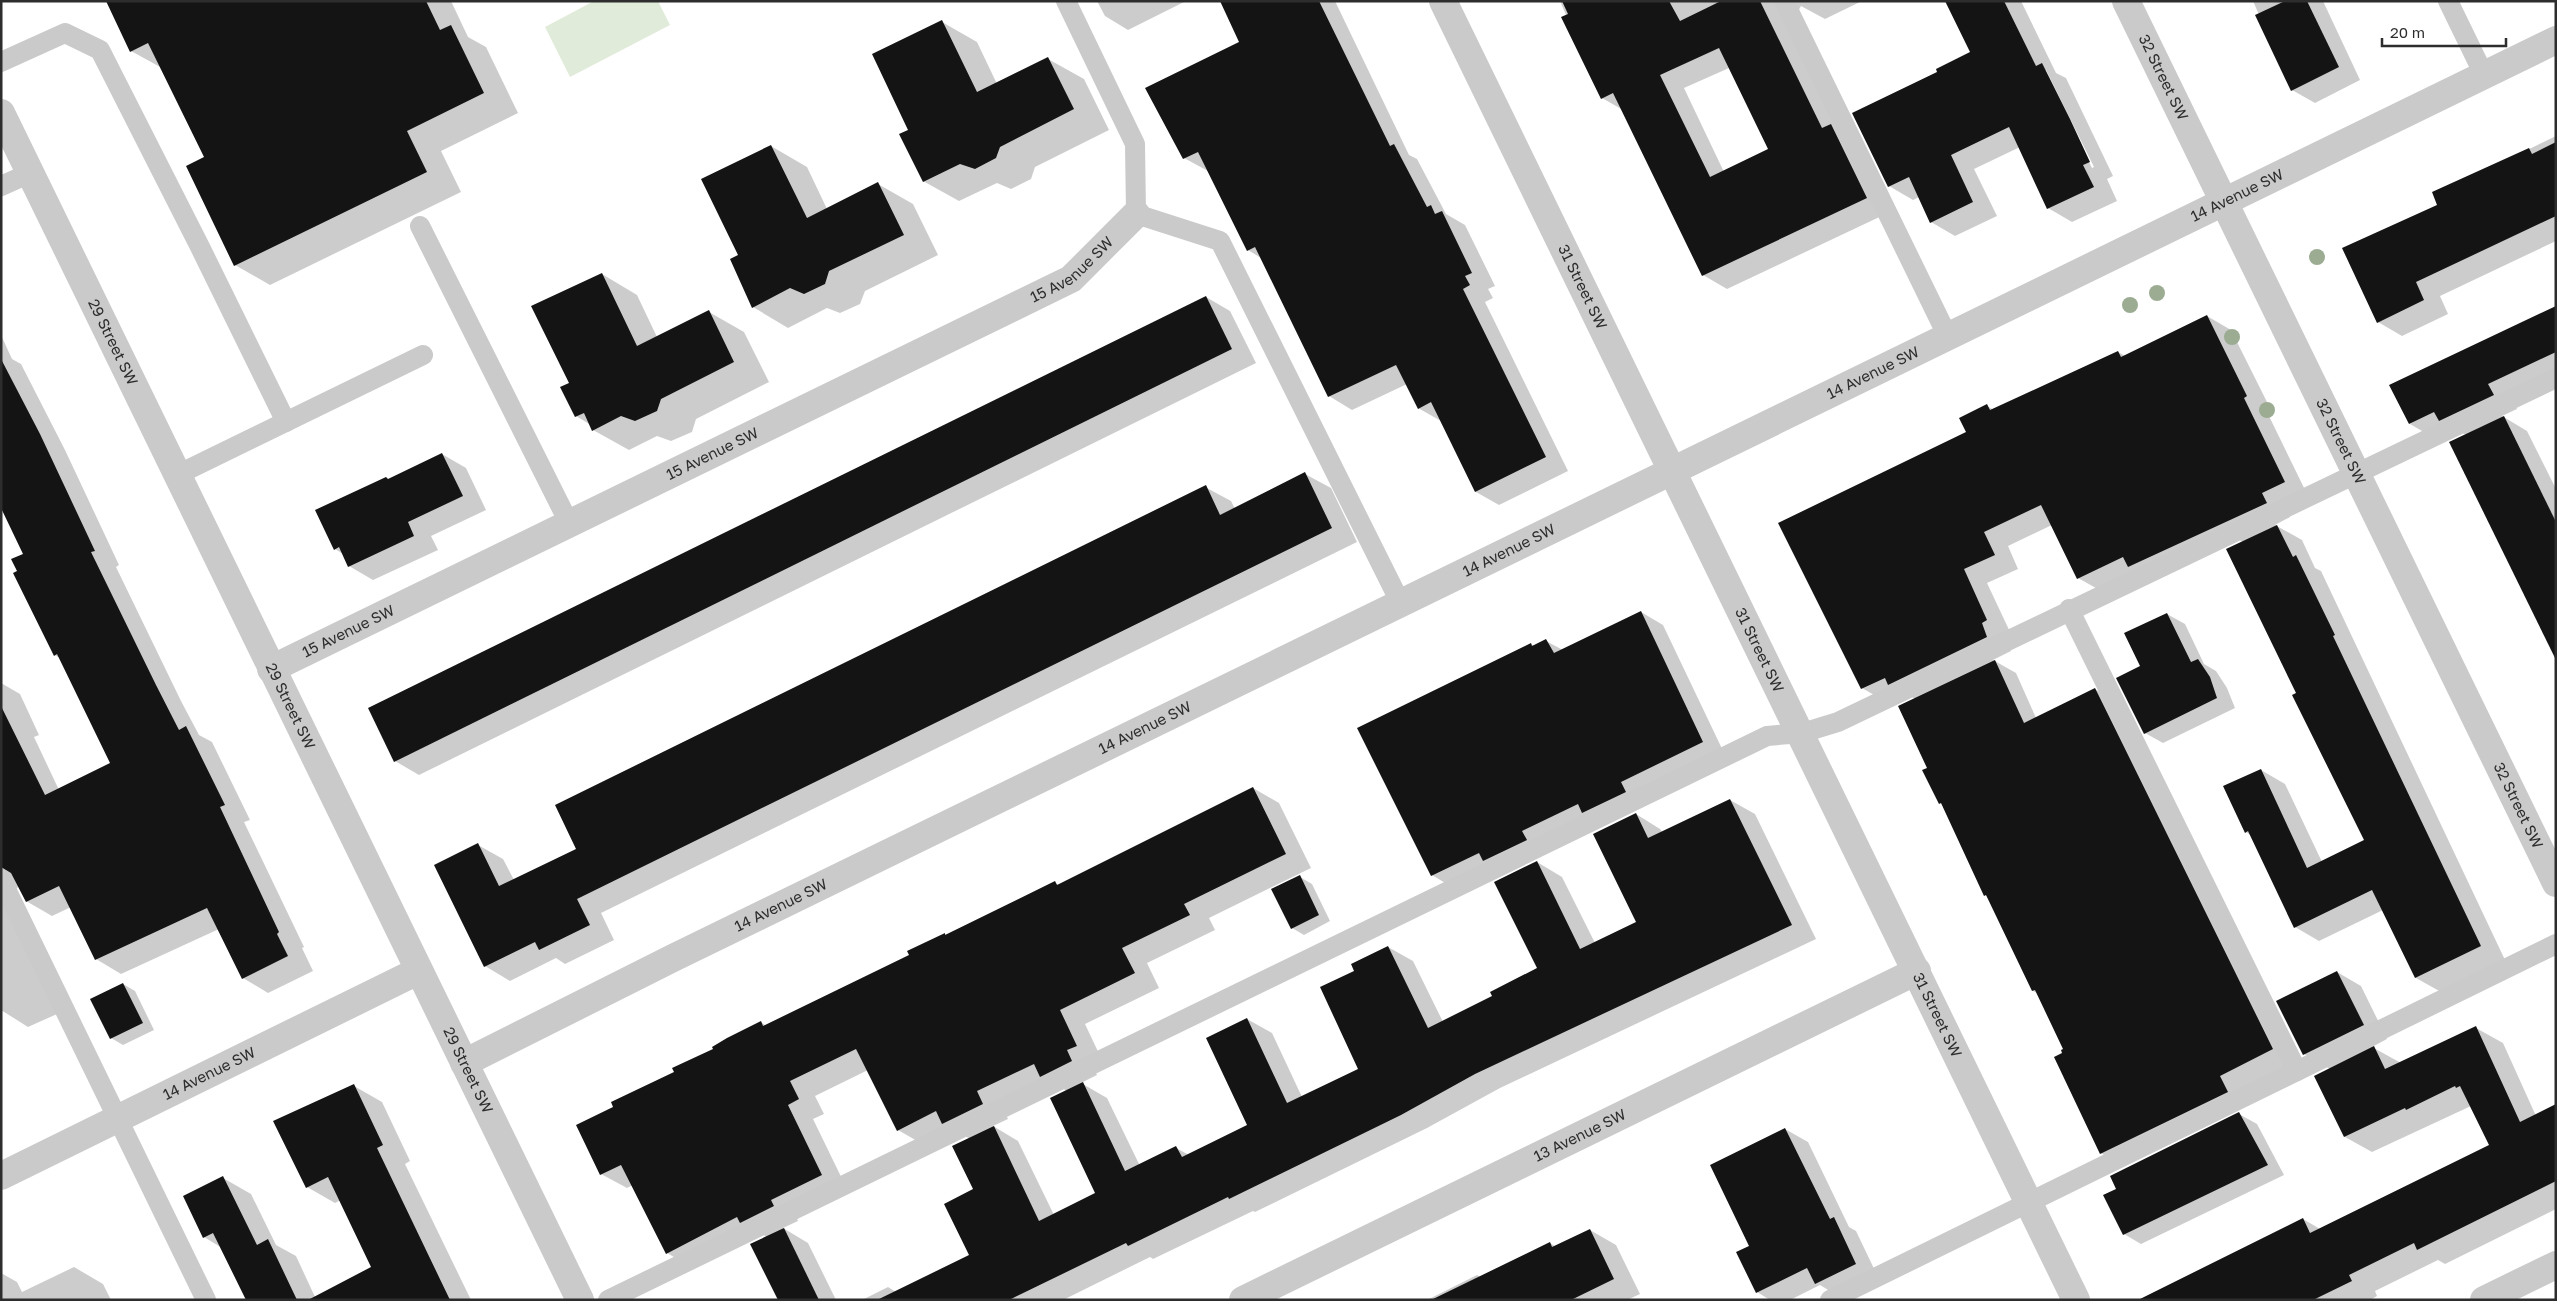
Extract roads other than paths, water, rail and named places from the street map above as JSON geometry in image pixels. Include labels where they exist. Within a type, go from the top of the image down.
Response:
[{"type":"street","name":"31 Street SW","points":[[1443,1],[1671,472],[1802,733],[2076,1300]]},
{"type":"street","name":"32 Street SW","points":[[2126,1],[2556,883]]},
{"type":"street","name":"14 Avenue SW","points":[[464,1063],[675,957],[2556,40]]},
{"type":"street","name":"29 Street SW","points":[[1,112],[580,1300]]},
{"type":"street","name":"15 Avenue SW","points":[[271,669],[1071,279],[1136,214]]},
{"type":"street","name":"14 Avenue SW","points":[[1,1176],[418,971]]},
{"type":"street","name":"13 Avenue SW","points":[[1243,1300],[1917,971]]},
{"type":"street","points":[[2484,1300],[2556,1265]]},
{"type":"lane","points":[[1066,1],[1135,144],[1136,214],[1220,241],[1401,604]]},
{"type":"lane","points":[[1784,1],[1948,337]]},
{"type":"lane","points":[[2448,1],[2484,75]]},
{"type":"lane","points":[[1,62],[65,33],[100,50],[286,422]]},
{"type":"lane","points":[[1,186],[30,173]]},
{"type":"lane","points":[[420,226],[569,524]]},
{"type":"lane","points":[[179,474],[423,355]]},
{"type":"lane","points":[[608,1300],[1767,736],[1802,733],[1838,722],[2069,609],[2556,378]]},
{"type":"lane","points":[[2069,609],[2297,1071]]},
{"type":"lane","points":[[1,879],[206,1300]]},
{"type":"lane","points":[[1830,1300],[2556,944]]}]
